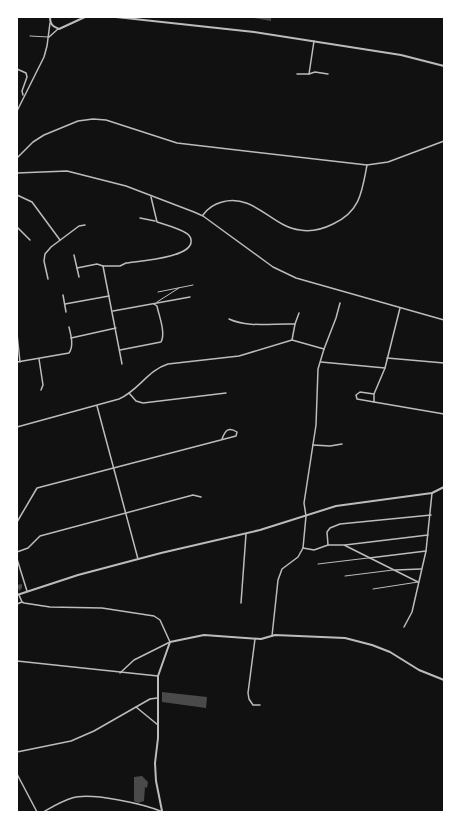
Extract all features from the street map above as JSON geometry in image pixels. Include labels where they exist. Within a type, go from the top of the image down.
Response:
[{"type":"street","points":[[17,111],[23,95],[44,57],[49,37],[50,17]]},
{"type":"street","points":[[49,37],[59,29],[85,17]]},
{"type":"street","points":[[116,17],[254,32],[401,55],[444,66]]},
{"type":"street","points":[[50,23],[53,27],[59,29]]},
{"type":"street","points":[[309,74],[314,41]]},
{"type":"street","points":[[17,69],[26,73],[27,77],[22,91],[23,95]]},
{"type":"street","points":[[297,74],[309,74],[315,72],[328,74]]},
{"type":"street","points":[[17,158],[33,142],[44,135],[78,121],[93,119],[106,120],[177,142],[368,165],[388,162],[444,141]]},
{"type":"street","points":[[203,216],[210,207],[218,203],[232,200],[251,204],[282,224],[300,230],[323,229],[344,219],[358,204],[368,165]]},
{"type":"street","points":[[17,173],[67,171],[126,186],[203,216],[273,267],[296,278],[444,320]]},
{"type":"street","points":[[17,195],[32,202],[60,240]]},
{"type":"street","points":[[151,197],[156,221]]},
{"type":"street","points":[[77,268],[97,264],[103,266],[120,266],[126,263],[155,260],[186,251],[191,245],[191,238],[187,233],[156,221],[140,218]]},
{"type":"street","points":[[48,279],[44,257],[48,250],[79,226],[85,225]]},
{"type":"street","points":[[17,227],[30,240]]},
{"type":"street","points":[[74,255],[79,277]]},
{"type":"street","points":[[103,266],[113,311],[122,364]]},
{"type":"street","points":[[62,295],[66,304],[66,312]]},
{"type":"street","points":[[66,304],[109,296]]},
{"type":"street","points":[[113,311],[190,297]]},
{"type":"street","points":[[272,636],[278,580],[282,569],[298,557],[303,548],[306,516],[304,503],[316,425],[318,369],[340,303]]},
{"type":"street","points":[[120,350],[160,343],[162,340],[157,306],[154,304]]},
{"type":"street","points":[[374,402],[374,394],[386,368],[387,358],[400,308]]},
{"type":"street","points":[[292,340],[299,313]]},
{"type":"street","points":[[229,318],[236,322],[253,324],[295,324]]},
{"type":"street","points":[[17,362],[69,353],[71,350],[71,338],[68,328]]},
{"type":"street","points":[[71,338],[116,328]]},
{"type":"street","points":[[17,334],[20,362]]},
{"type":"street","points":[[17,427],[114,400],[130,393],[159,367],[239,356],[292,340],[324,349]]},
{"type":"street","points":[[387,358],[444,363]]},
{"type":"street","points":[[39,359],[43,385],[41,390]]},
{"type":"street","points":[[321,362],[386,368]]},
{"type":"street","points":[[374,394],[360,392],[356,395],[357,399],[444,414]]},
{"type":"street","points":[[130,393],[136,402],[143,403],[226,393]]},
{"type":"street","points":[[97,405],[138,558]]},
{"type":"street","points":[[17,522],[38,488],[236,436],[237,432],[234,430],[227,430],[222,439]]},
{"type":"street","points":[[313,445],[330,446],[342,444]]},
{"type":"street","points":[[22,602],[18,595],[27,591],[66,578],[138,558],[246,534],[336,506],[432,493],[444,487]]},
{"type":"street","points":[[404,627],[412,612],[426,551],[431,515],[432,493]]},
{"type":"street","points":[[17,552],[28,548],[40,536],[193,495],[201,498]]},
{"type":"street","points":[[328,545],[327,532],[330,528],[340,524],[431,515]]},
{"type":"street","points":[[241,603],[246,534]]},
{"type":"street","points":[[303,548],[314,550],[328,545],[344,545],[428,535]]},
{"type":"street","points":[[344,545],[418,582]]},
{"type":"street","points":[[369,558],[426,551]]},
{"type":"street","points":[[17,559],[27,591]]},
{"type":"street","points":[[393,570],[422,569]]},
{"type":"street","points":[[17,604],[22,602],[50,607],[102,608],[154,616],[160,620],[170,642],[158,676],[157,698],[158,726],[155,763],[156,781],[163,812],[104,798],[87,796],[72,798],[44,812]]},
{"type":"street","points":[[120,673],[134,660],[170,642],[204,635],[255,639],[272,636],[345,638],[372,644],[419,670],[444,680]]},
{"type":"street","points":[[255,639],[248,693],[250,702],[253,705],[260,705]]},
{"type":"street","points":[[17,661],[158,676]]},
{"type":"street","points":[[17,752],[71,741],[150,699],[157,698]]},
{"type":"street","points":[[136,707],[158,726]]},
{"type":"street","points":[[17,774],[37,812]]},
{"type":"lane","points":[[30,36],[49,37]]},
{"type":"lane","points":[[158,292],[193,285]]},
{"type":"lane","points":[[157,302],[180,288]]},
{"type":"lane","points":[[318,564],[369,558]]},
{"type":"lane","points":[[346,576],[393,570]]},
{"type":"lane","points":[[373,589],[418,582]]},
{"type":"building","points":[[248,17],[271,17],[271,21]]},
{"type":"building","points":[[22,584],[22,588],[19,591],[17,585]]},
{"type":"building","points":[[162,692],[207,697],[206,708],[162,702]]},
{"type":"building","points":[[142,776],[148,782],[147,788],[145,787],[144,801],[138,803],[134,801],[134,777]]}]
